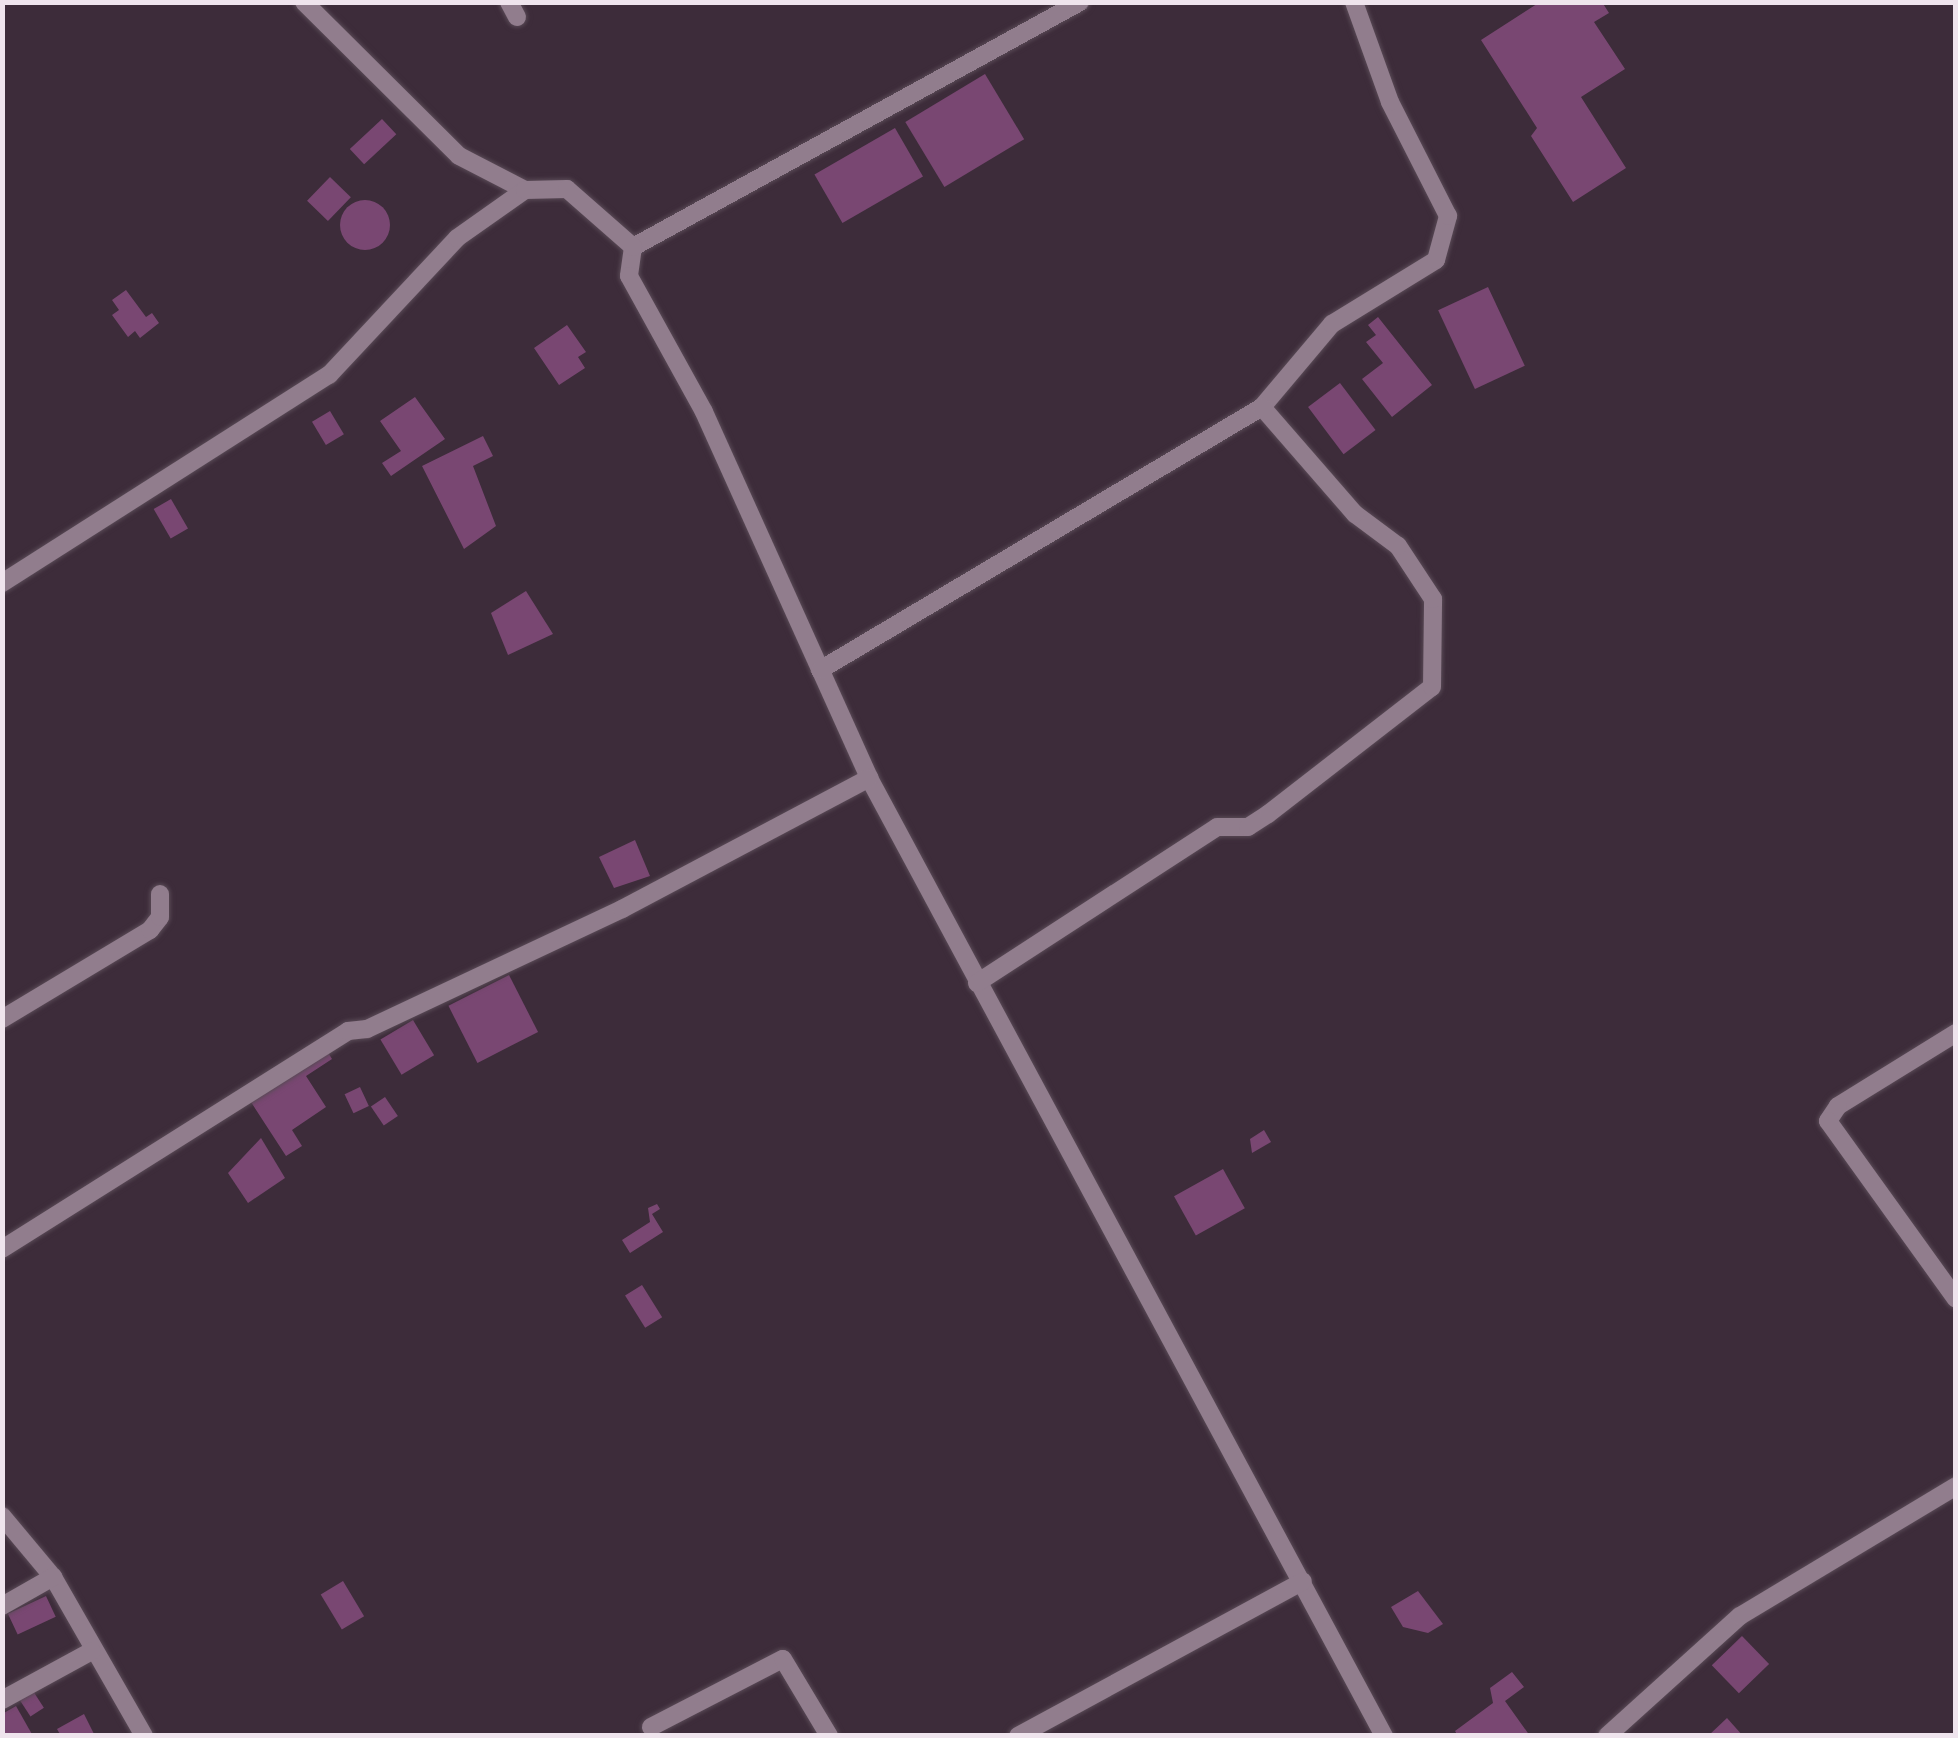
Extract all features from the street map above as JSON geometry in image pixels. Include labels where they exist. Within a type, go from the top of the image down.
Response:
[{"type":"street","points":[[304,2],[458,156],[525,190],[567,190],[633,248]]},
{"type":"street","points":[[633,248],[1080,2]]},
{"type":"street","points":[[820,670],[1262,407],[1286,384],[1311,342],[1417,276],[1444,245],[1441,198],[1390,102],[1354,2]]},
{"type":"street","points":[[2,583],[329,375],[457,238],[525,190]]},
{"type":"street","points":[[633,248],[629,276],[704,412],[869,778],[1384,1736]]},
{"type":"street","points":[[977,983],[1216,827],[1248,827],[1268,814],[1432,687],[1432,599],[1398,546],[1355,514],[1262,407]]},
{"type":"street","points":[[2,1249],[348,1031],[366,1029],[622,909],[869,778]]},
{"type":"street","points":[[2,1019],[150,930],[160,917],[160,894]]},
{"type":"street","points":[[1956,1033],[1838,1106],[1828,1121],[1956,1299]]},
{"type":"street","points":[[1607,1736],[1740,1616],[1956,1486]]},
{"type":"street","points":[[2,1516],[53,1577],[144,1736]]},
{"type":"street","points":[[2,1606],[53,1577]]},
{"type":"street","points":[[1018,1736],[1302,1581]]},
{"type":"street","points":[[2,1700],[92,1651]]},
{"type":"street","points":[[651,1727],[783,1658],[829,1736]]},
{"type":"building","points":[[1540,2],[1602,2],[1609,13],[1594,22],[1625,69],[1581,97],[1626,168],[1573,202],[1531,136],[1537,128],[1481,40]]},
{"type":"building","points":[[985,74],[1024,139],[944,187],[905,122]]},
{"type":"building","points":[[382,119],[396,134],[364,164],[350,149]]},
{"type":"building","points":[[895,128],[923,176],[842,223],[814,174]]},
{"type":"building","points":[[330,177],[351,197],[328,221],[307,201]]},
{"type":"building","points":[[365,200],[383,207],[390,225],[383,243],[365,250],[347,243],[340,225],[347,207]]},
{"type":"building","points":[[1488,287],[1525,366],[1475,389],[1438,310]]},
{"type":"building","points":[[126,290],[146,317],[152,313],[159,323],[140,338],[135,331],[128,337],[112,315],[119,310],[112,300]]},
{"type":"building","points":[[1378,317],[1432,385],[1392,417],[1362,379],[1383,363],[1366,342],[1376,335],[1368,325]]},
{"type":"building","points":[[567,325],[586,352],[578,357],[585,368],[559,385],[534,348]]},
{"type":"building","points":[[1340,383],[1376,430],[1344,454],[1308,407]]},
{"type":"building","points":[[415,397],[445,439],[391,476],[382,463],[401,451],[380,421]]},
{"type":"building","points":[[330,411],[344,434],[326,445],[312,422]]},
{"type":"building","points":[[483,436],[493,456],[473,466],[496,526],[464,549],[422,466]]},
{"type":"building","points":[[171,499],[188,528],[171,538],[154,509]]},
{"type":"building","points":[[526,591],[553,634],[508,655],[491,613]]},
{"type":"building","points":[[635,840],[650,876],[614,888],[599,857]]},
{"type":"building","points":[[509,975],[538,1032],[477,1063],[448,1006]]},
{"type":"building","points":[[413,1020],[434,1055],[402,1075],[380,1040]]},
{"type":"building","points":[[324,1046],[332,1059],[306,1076],[326,1107],[292,1130],[302,1146],[286,1156],[247,1096]]},
{"type":"building","points":[[360,1087],[369,1106],[353,1113],[345,1094]]},
{"type":"building","points":[[385,1097],[398,1116],[384,1126],[371,1107]]},
{"type":"building","points":[[1264,1130],[1271,1142],[1252,1153],[1250,1139]]},
{"type":"building","points":[[261,1138],[285,1178],[248,1203],[228,1173]]},
{"type":"building","points":[[1223,1169],[1245,1208],[1196,1236],[1174,1196]]},
{"type":"building","points":[[657,1204],[660,1209],[652,1214],[663,1232],[630,1253],[622,1240],[650,1222],[648,1208]]},
{"type":"building","points":[[642,1285],[662,1317],[645,1328],[625,1296]]},
{"type":"building","points":[[343,1581],[364,1616],[342,1630],[321,1594]]},
{"type":"building","points":[[1418,1591],[1443,1624],[1428,1633],[1403,1627],[1391,1607]]},
{"type":"building","points":[[46,1596],[56,1617],[18,1635],[8,1614]]},
{"type":"building","points":[[1742,1636],[1769,1664],[1739,1693],[1712,1665]]},
{"type":"building","points":[[1512,1672],[1524,1687],[1505,1701],[1530,1736],[1458,1736],[1455,1731],[1493,1703],[1490,1688]]},
{"type":"building","points":[[33,1691],[44,1708],[30,1716],[20,1700]]},
{"type":"building","points":[[16,1706],[33,1736],[2,1736],[2,1714]]},
{"type":"building","points":[[84,1714],[95,1736],[61,1736],[57,1729]]},
{"type":"building","points":[[1727,1718],[1743,1736],[1708,1736]]}]
